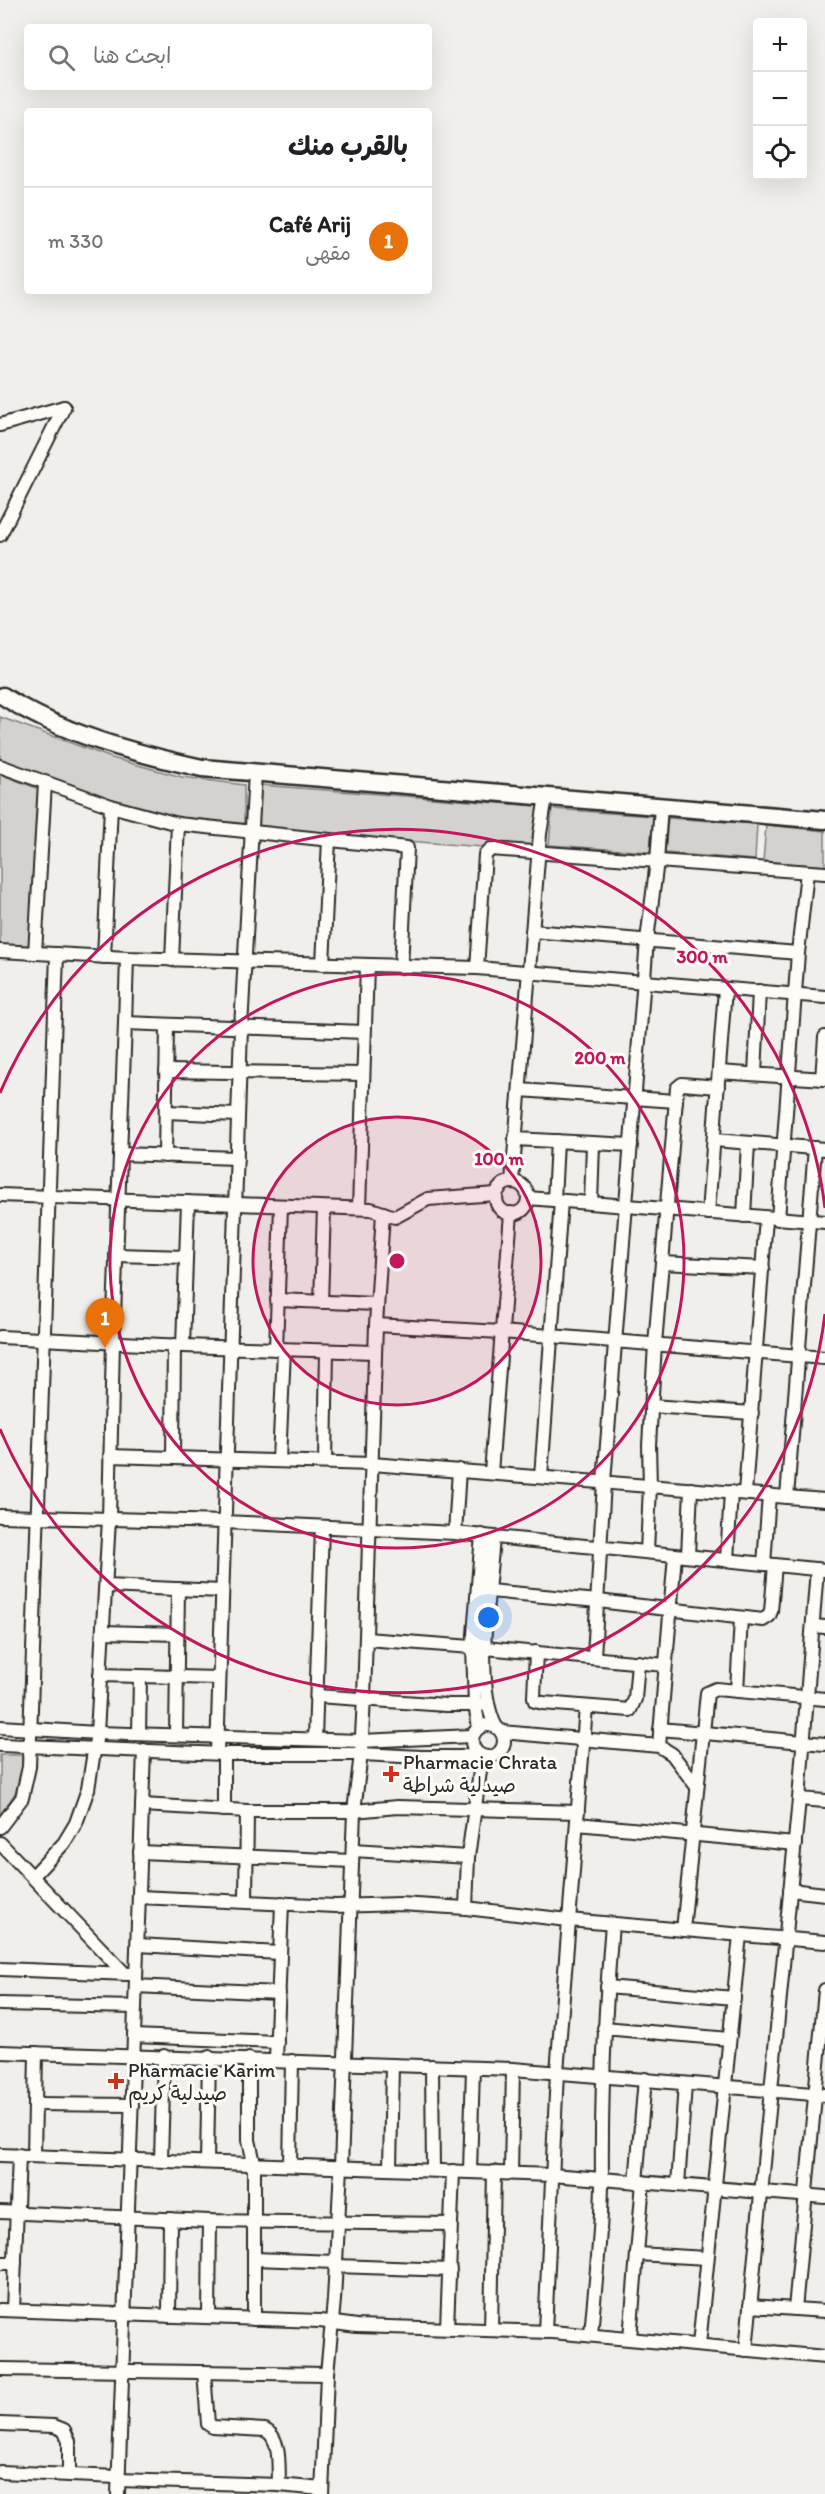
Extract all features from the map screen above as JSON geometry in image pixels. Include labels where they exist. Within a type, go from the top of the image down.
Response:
[{"type":"main road","points":[[1,700],[142,754],[202,768],[825,820]]},
{"type":"street","points":[[0,425],[64,407],[0,535]]},
{"type":"street","points":[[0,766],[111,806],[178,824],[407,848],[401,967]]},
{"type":"street","points":[[224,1810],[217,1736],[241,1028],[255,772]]},
{"type":"street","points":[[35,953],[45,783]]},
{"type":"street","points":[[512,1182],[532,931],[546,796]]},
{"type":"street","points":[[104,957],[111,806]]},
{"type":"street","points":[[594,1658],[604,1482],[625,1206],[647,940],[661,806]]},
{"type":"street","points":[[172,960],[178,824]]},
{"type":"street","points":[[323,964],[329,840]]},
{"type":"street","points":[[477,968],[487,852],[491,849],[825,873]]},
{"type":"street","points":[[745,1493],[763,1268],[783,1146],[798,952],[807,872]]},
{"type":"street","points":[[532,931],[798,952]]},
{"type":"street","points":[[0,951],[172,960],[477,968],[825,997]]},
{"type":"street","points":[[0,1827],[16,1809],[26,1786],[29,1746],[57,954]]},
{"type":"street","points":[[33,1876],[64,1844],[76,1823],[88,1789],[97,1733],[109,1519],[127,958]]},
{"type":"street","points":[[359,1208],[367,966]]},
{"type":"street","points":[[708,1213],[725,989]]},
{"type":"street","points":[[755,1074],[759,991]]},
{"type":"street","points":[[125,1023],[364,1032]]},
{"type":"street","points":[[165,1156],[167,1025]]},
{"type":"street","points":[[719,1072],[823,1079],[825,1038]]},
{"type":"street","points":[[166,1071],[363,1074]]},
{"type":"street","points":[[647,1552],[655,1344],[677,1088],[680,1085],[718,1087]]},
{"type":"street","points":[[520,1090],[676,1101]]},
{"type":"street","points":[[166,1112],[238,1114]]},
{"type":"street","points":[[516,1139],[631,1145]]},
{"type":"street","points":[[714,1140],[820,1148],[810,1221],[788,1497]]},
{"type":"street","points":[[541,1477],[558,1201],[556,1141]]},
{"type":"street","points":[[744,1216],[748,1143]]},
{"type":"street","points":[[591,1203],[593,1144]]},
{"type":"street","points":[[120,1154],[237,1158]]},
{"type":"street","points":[[0,1195],[359,1208],[371,1209],[395,1217],[428,1199],[496,1194],[503,1185],[512,1182],[522,1185],[528,1198],[524,1207],[511,1213]]},
{"type":"street","points":[[496,1194],[499,1206],[511,1213]]},
{"type":"street","points":[[528,1198],[825,1222]]},
{"type":"street","points":[[173,1457],[188,1202]]},
{"type":"street","points":[[279,1460],[280,1350],[277,1300],[280,1206]]},
{"type":"street","points":[[321,1302],[324,1208]]},
{"type":"street","points":[[0,2472],[69,2475],[230,2489],[279,2485],[322,2492],[327,2374],[336,2264],[354,1810],[361,1754],[364,1698],[376,1324],[383,1213]]},
{"type":"street","points":[[491,1473],[511,1213]]},
{"type":"street","points":[[116,1255],[186,1257]]},
{"type":"street","points":[[662,1263],[763,1268]]},
{"type":"street","points":[[277,1300],[377,1304]]},
{"type":"street","points":[[376,1324],[825,1358]]},
{"type":"street","points":[[0,1337],[179,1346],[375,1352]]},
{"type":"street","points":[[325,1462],[327,1351]]},
{"type":"street","points":[[651,1406],[752,1413]]},
{"type":"street","points":[[110,1456],[372,1464],[825,1500]]},
{"type":"street","points":[[455,1533],[459,1470]]},
{"type":"street","points":[[659,1746],[669,1610],[681,1555],[691,1489]]},
{"type":"street","points":[[727,1560],[731,1492]]},
{"type":"street","points":[[483,1591],[598,1601],[763,1620],[770,1616],[769,1495]]},
{"type":"street","points":[[0,1516],[224,1522],[455,1533],[821,1569],[819,1626],[808,1698],[746,2350]]},
{"type":"street","points":[[315,1739],[322,1527]]},
{"type":"street","points":[[466,1908],[468,1857],[479,1755],[473,1748],[488,1536]]},
{"type":"street","points":[[106,1586],[222,1591]]},
{"type":"street","points":[[176,1735],[178,1590]]},
{"type":"street","points":[[737,1691],[741,1618]]},
{"type":"street","points":[[103,1632],[177,1634]]},
{"type":"street","points":[[366,1639],[479,1647],[664,1665]]},
{"type":"street","points":[[0,1745],[220,1754],[462,1757],[479,1755],[491,1757],[498,1754],[503,1747],[504,1739],[489,1704],[479,1647]]},
{"type":"street","points":[[536,1652],[535,1701],[626,1711],[633,1708],[638,1662]]},
{"type":"street","points":[[100,1675],[219,1678]]},
{"type":"street","points":[[139,1734],[140,1676]]},
{"type":"street","points":[[683,1930],[707,1693],[713,1689],[825,1699]]},
{"type":"street","points":[[317,1696],[446,1706],[489,1704]]},
{"type":"street","points":[[545,2332],[557,2072],[586,1707]]},
{"type":"street","points":[[0,1727],[97,1733],[361,1741],[475,1732],[490,1725],[499,1729],[659,1746],[672,1754],[697,1787]]},
{"type":"street","points":[[660,1729],[825,1744]]},
{"type":"street","points":[[118,2494],[123,2314],[129,2217],[135,2007],[133,1978],[138,1945],[144,1750]]},
{"type":"street","points":[[799,1799],[825,1801]]},
{"type":"street","points":[[142,1805],[247,1811],[354,1810],[397,1807],[474,1809],[577,1818],[692,1834],[795,1844]]},
{"type":"street","points":[[246,1901],[247,1811]]},
{"type":"street","points":[[0,1843],[133,1978]]},
{"type":"street","points":[[140,1852],[246,1857],[468,1857]]},
{"type":"street","points":[[790,1890],[825,1894]]},
{"type":"street","points":[[139,1897],[351,1906],[400,1904],[466,1908],[568,1920],[825,1942]]},
{"type":"street","points":[[276,2061],[282,1903]]},
{"type":"street","points":[[591,2336],[602,2179],[600,2147],[604,2028],[612,1924]]},
{"type":"street","points":[[699,2345],[740,1935]]},
{"type":"street","points":[[138,1945],[280,1953]]},
{"type":"street","points":[[0,1969],[133,1978],[279,1993]]},
{"type":"street","points":[[607,1988],[734,1998]]},
{"type":"street","points":[[795,2309],[805,2196],[820,2095],[825,1990]]},
{"type":"street","points":[[0,2004],[135,2007]]},
{"type":"street","points":[[604,2028],[729,2040]]},
{"type":"street","points":[[134,2036],[277,2042]]},
{"type":"street","points":[[0,2052],[249,2059],[557,2072],[820,2095]]},
{"type":"street","points":[[34,2155],[36,2053]]},
{"type":"street","points":[[161,2159],[164,2056]]},
{"type":"street","points":[[207,2161],[209,2058]]},
{"type":"street","points":[[249,2059],[249,2140],[254,2163],[254,2319]]},
{"type":"street","points":[[290,2165],[292,2061]]},
{"type":"street","points":[[390,2168],[392,2065]]},
{"type":"street","points":[[432,2066],[433,2170]]},
{"type":"street","points":[[470,2171],[473,2068]]},
{"type":"street","points":[[511,2173],[513,2070]]},
{"type":"street","points":[[630,2338],[637,2254],[645,2079]]},
{"type":"street","points":[[678,2185],[685,2084]]},
{"type":"street","points":[[35,2104],[132,2105]]},
{"type":"street","points":[[0,2155],[494,2172],[825,2197]]},
{"type":"street","points":[[13,2310],[19,2155]]},
{"type":"street","points":[[447,2328],[453,2170]]},
{"type":"street","points":[[491,2330],[494,2172]]},
{"type":"street","points":[[0,2212],[210,2221],[452,2224]]},
{"type":"street","points":[[169,2316],[170,2219]]},
{"type":"street","points":[[209,2318],[210,2221]]},
{"type":"street","points":[[637,2254],[707,2259]]},
{"type":"street","points":[[254,2259],[450,2270]]},
{"type":"street","points":[[0,2263],[15,2263]]},
{"type":"street","points":[[750,2306],[825,2311]]},
{"type":"street","points":[[0,2310],[545,2332],[825,2357]]},
{"type":"street","points":[[0,2369],[327,2374]]},
{"type":"street","points":[[204,2372],[208,2424],[213,2427],[265,2430],[270,2433],[276,2442],[279,2485]]},
{"type":"street","points":[[0,2424],[54,2426],[64,2430],[70,2445],[69,2475]]},
{"type":"shaded area","points":[[0,717],[112,758],[182,777],[244,785],[244,829],[186,821],[111,802],[0,761]]},
{"type":"shaded area","points":[[0,774],[39,789],[33,948],[0,947]]},
{"type":"shaded area","points":[[259,785],[538,806],[535,845],[491,842],[483,847],[255,829]]},
{"type":"shaded area","points":[[552,809],[653,816],[650,852],[549,845]]},
{"type":"shaded area","points":[[668,818],[757,824],[755,860],[665,853]]},
{"type":"shaded area","points":[[766,825],[825,831],[825,866],[763,861]]},
{"type":"shaded area","points":[[0,1755],[22,1755],[24,1774],[14,1795],[0,1815]]},
{"type":"place","name":"Café Arij","points":[[105,1348]]},
{"type":"place","name":"Pharmacie Chrata صيدلية شراطة","points":[[391,1774]]},
{"type":"place","name":"Pharmacie Karim صيدلية كريم","points":[[116,2081]]}]
